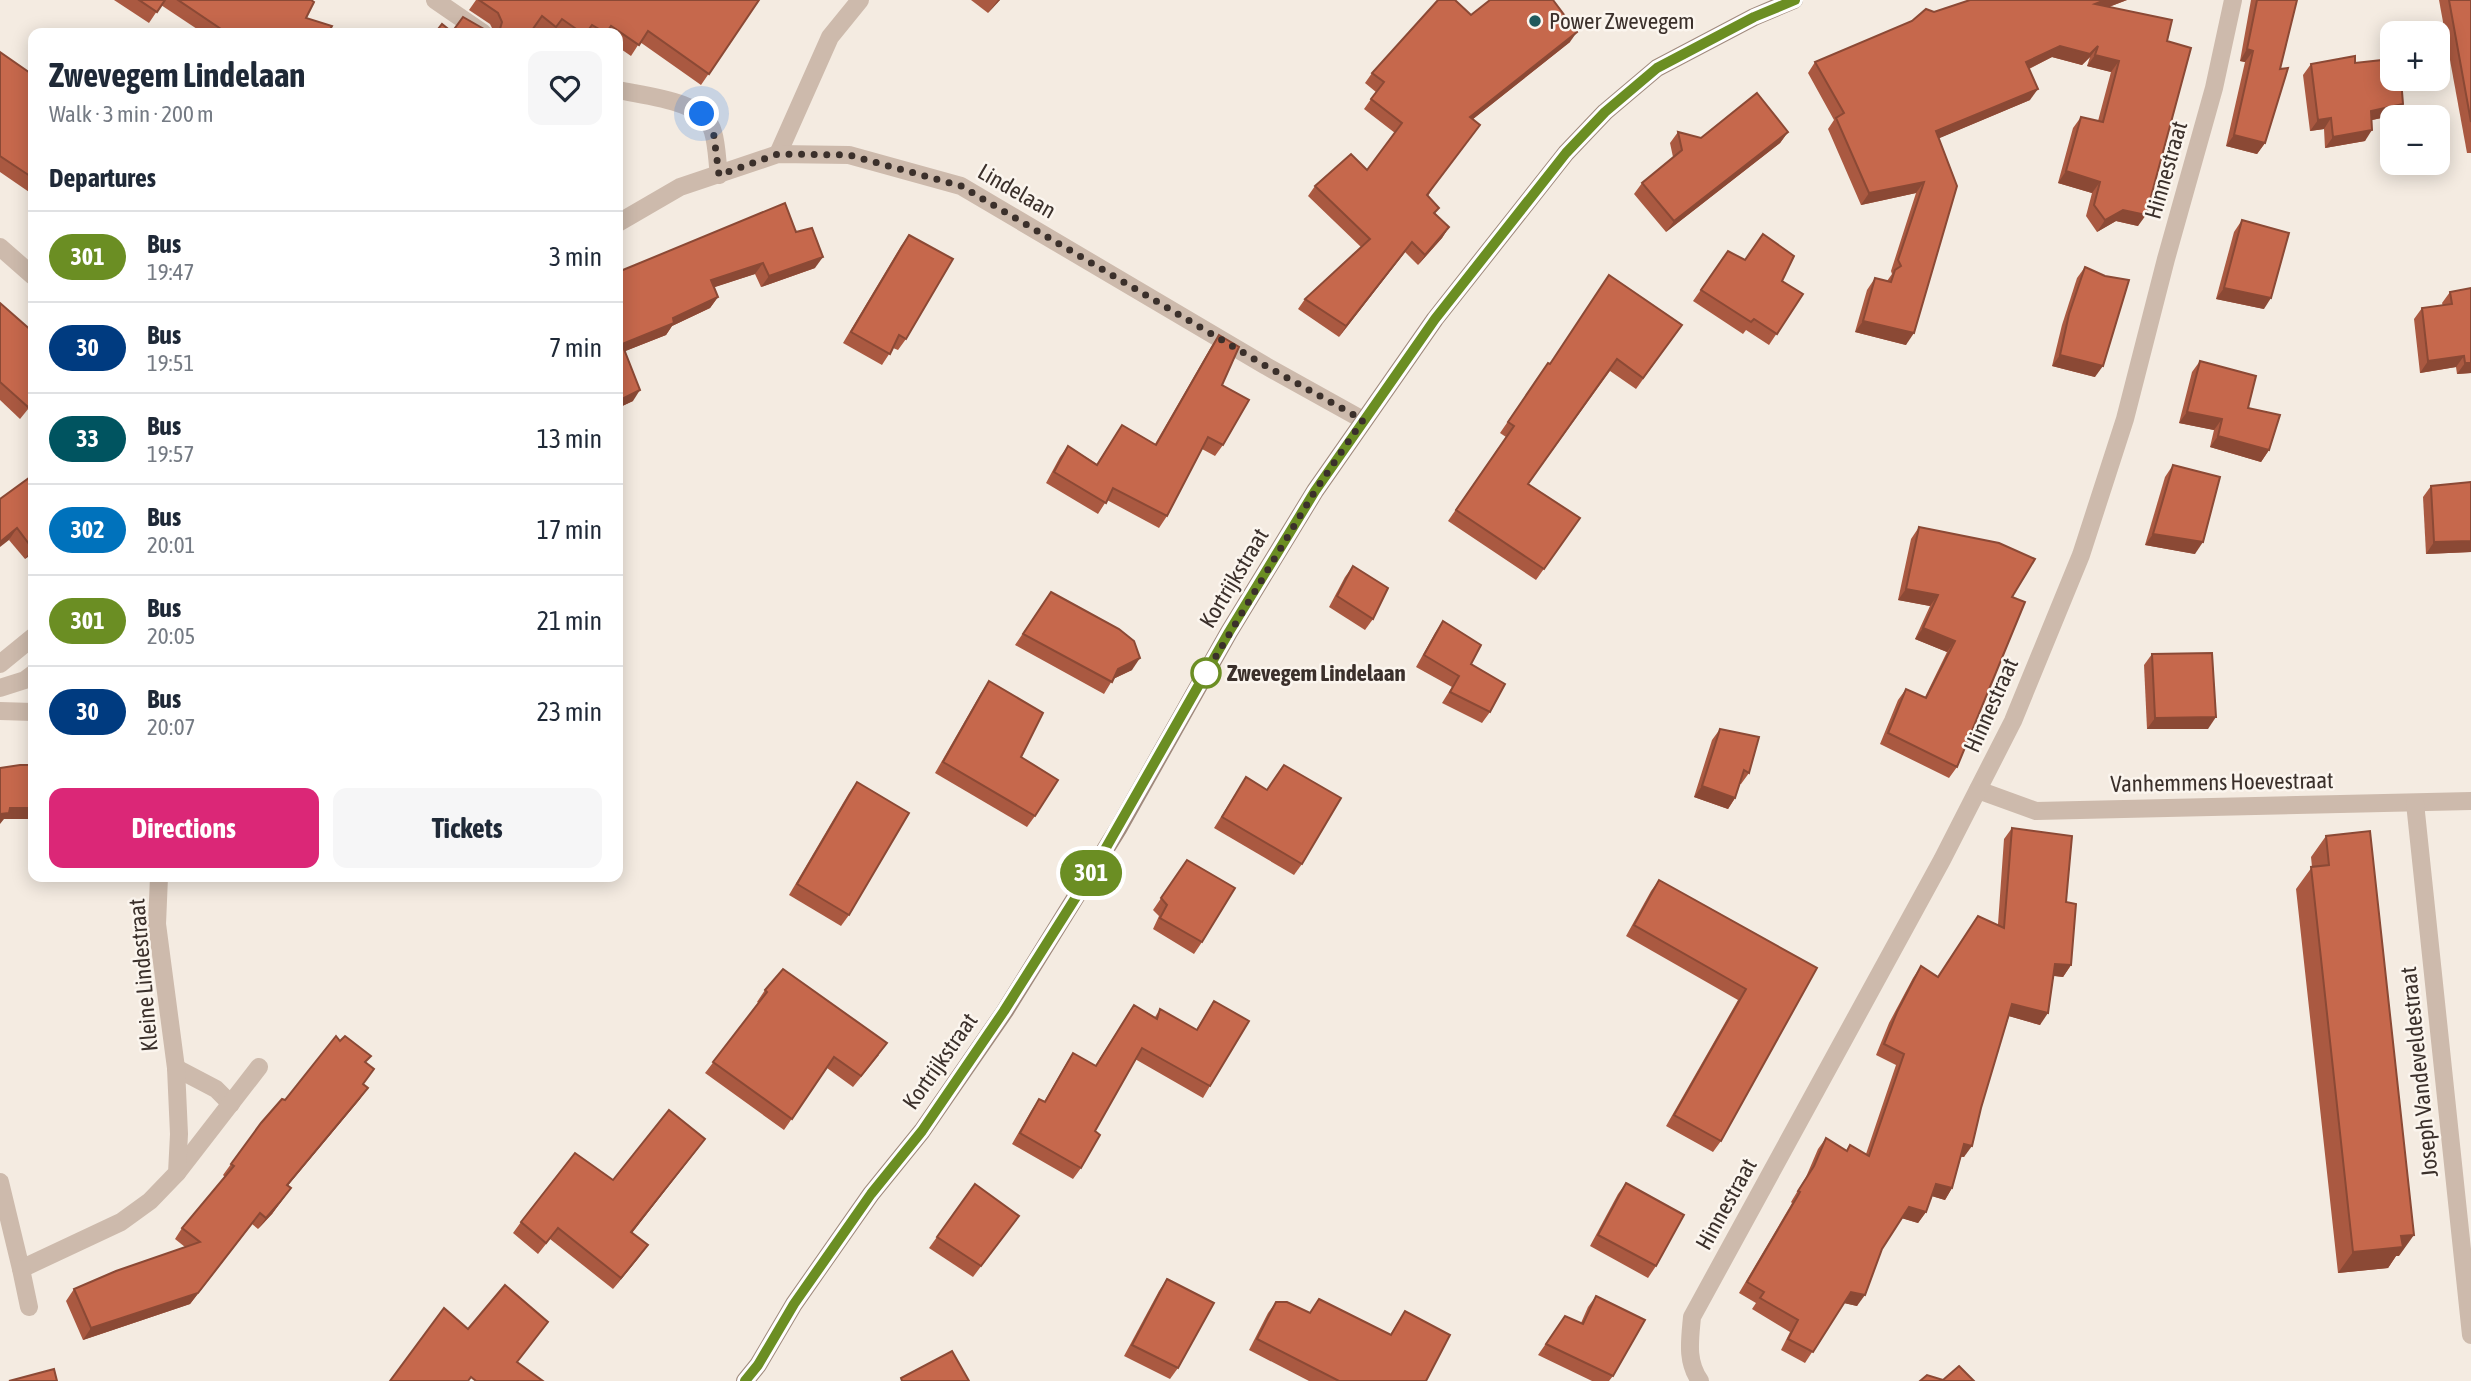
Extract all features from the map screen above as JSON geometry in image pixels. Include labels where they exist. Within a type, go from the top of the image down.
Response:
[{"type":"main road","name":"Kortrijkstraat","points":[[745,1381],[758,1365],[794,1304],[871,1194],[922,1131],[1012,1000],[1118,829],[1229,632],[1315,491],[1435,319],[1566,153],[1605,112],[1657,68],[1754,17],[1794,0]]},
{"type":"street","points":[[435,0],[476,28]]},
{"type":"street","points":[[778,154],[831,37],[860,0]]},
{"type":"street","name":"Hinnestraat","points":[[1700,1381],[1694,1372],[1689,1351],[1692,1317],[1942,860],[2013,721],[2085,542],[2125,419],[2214,88],[2233,0]]},
{"type":"street","points":[[623,91],[680,103],[702,114],[713,129],[719,175]]},
{"type":"street","name":"Lindelaan","points":[[623,220],[680,187],[778,154],[849,155],[961,186],[1254,359],[1363,420]]},
{"type":"street","points":[[0,247],[28,272]]},
{"type":"street","points":[[0,664],[28,642]]},
{"type":"street","points":[[0,688],[28,678]]},
{"type":"street","points":[[0,711],[28,712]]},
{"type":"street","name":"Vanhemmens Hoevestraat","points":[[1978,790],[2036,810],[2471,801]]},
{"type":"street","name":"Joseph Vandeveldestraat","points":[[2415,803],[2471,1335]]},
{"type":"street","name":"Kleine Lindestraat","points":[[159,882],[158,924],[176,1068],[179,1134],[177,1173]]},
{"type":"street","points":[[21,1269],[121,1222],[150,1201],[177,1173],[259,1067]]},
{"type":"street","name":"Kleine Lindestraat","points":[[176,1068],[216,1089],[230,1104]]},
{"type":"street","points":[[0,1182],[29,1307]]},
{"type":"building","points":[[139,0],[165,0],[157,12]]},
{"type":"building","points":[[178,0],[311,0],[314,2],[306,18],[332,26],[331,28],[220,28]]},
{"type":"building","points":[[479,0],[759,0],[709,74],[648,31],[639,45],[623,34],[623,28],[597,28],[592,25],[590,28],[575,28],[562,19],[556,27],[542,16],[534,28],[500,28],[502,22],[498,13]]},
{"type":"building","points":[[1438,0],[1455,0],[1471,15],[1490,0],[1553,0],[1577,32],[1470,117],[1480,125],[1427,195],[1439,208],[1434,213],[1449,227],[1425,255],[1412,242],[1346,326],[1305,299],[1370,239],[1315,186],[1351,154],[1367,170],[1402,123],[1371,99],[1384,82],[1372,73]]},
{"type":"building","points":[[1970,0],[2105,0],[2095,4],[2172,20],[2167,41],[2191,48],[2146,215],[2123,210],[2105,220],[2094,205],[2100,182],[2066,171],[2081,117],[2103,122],[2119,61],[2095,55],[2098,46],[2090,54],[2060,46],[2026,62],[2038,89],[1936,131],[1957,186],[1914,333],[1863,321],[1875,278],[1891,282],[1895,270],[1901,266],[1898,260],[1924,182],[1869,193],[1836,118],[1844,113],[1815,62],[1912,21],[1926,9],[1934,12]]},
{"type":"building","points":[[2257,0],[2297,0],[2280,69],[2288,68],[2265,143],[2234,135],[2253,51],[2247,49]]},
{"type":"building","points":[[2449,0],[2471,0],[2471,122]]},
{"type":"building","points":[[463,17],[482,28],[455,28]]},
{"type":"building","points":[[0,52],[28,72],[28,175],[0,156]]},
{"type":"building","points":[[2355,56],[2355,63],[2380,60],[2380,91],[2402,91],[2403,104],[2380,105],[2380,109],[2371,111],[2372,130],[2333,137],[2331,118],[2318,120],[2311,64]]},
{"type":"building","points":[[1757,93],[1788,132],[1674,221],[1642,183],[1682,150],[1678,132],[1701,138]]},
{"type":"building","points":[[785,203],[796,232],[812,228],[823,257],[769,276],[763,263],[711,280],[718,297],[673,318],[674,323],[623,344],[623,270]]},
{"type":"building","points":[[2242,220],[2289,233],[2271,298],[2224,288]]},
{"type":"building","points":[[1763,234],[1794,256],[1782,281],[1803,294],[1777,334],[1754,319],[1751,322],[1701,290],[1728,251],[1745,260]]},
{"type":"building","points":[[909,235],[953,259],[906,339],[899,335],[890,354],[851,332]]},
{"type":"building","points":[[2085,267],[2105,276],[2129,280],[2103,366],[2060,355],[2069,314]]},
{"type":"building","points":[[1609,275],[1682,325],[1643,378],[1617,359],[1528,484],[1580,518],[1544,569],[1456,510],[1514,426],[1508,422]]},
{"type":"building","points":[[2471,288],[2471,363],[2465,363],[2464,356],[2428,361],[2422,308],[2452,304],[2450,292]]},
{"type":"building","points":[[0,303],[28,328],[28,407],[0,382]]},
{"type":"building","points":[[1219,335],[1239,347],[1222,385],[1249,400],[1223,445],[1208,437],[1167,516],[1113,488],[1106,503],[1054,472],[1068,446],[1097,465],[1122,425],[1156,445]]},
{"type":"building","points":[[623,347],[640,390],[623,398]]},
{"type":"building","points":[[2200,361],[2256,376],[2248,408],[2280,415],[2269,450],[2218,436],[2222,419],[2187,412]]},
{"type":"building","points":[[2173,465],[2220,477],[2203,542],[2153,534]]},
{"type":"building","points":[[28,479],[28,543],[17,528],[0,542],[0,499]]},
{"type":"building","points":[[2471,482],[2471,541],[2434,542],[2431,486]]},
{"type":"building","points":[[1919,527],[1999,543],[2035,559],[2012,597],[2025,602],[1957,767],[1888,733],[1906,689],[1926,698],[1955,641],[1923,628],[1938,595],[1906,589]]},
{"type":"building","points":[[1353,566],[1388,588],[1373,619],[1337,596]]},
{"type":"building","points":[[1051,592],[1119,629],[1134,641],[1140,658],[1118,669],[1112,682],[1023,634]]},
{"type":"building","points":[[1443,621],[1481,645],[1471,664],[1505,684],[1490,712],[1450,692],[1459,676],[1424,655]]},
{"type":"building","points":[[2212,653],[2216,717],[2155,718],[2152,654]]},
{"type":"building","points":[[989,681],[1043,713],[1021,757],[1058,780],[1035,816],[943,762]]},
{"type":"building","points":[[1720,729],[1759,737],[1749,773],[1744,770],[1735,798],[1702,786]]},
{"type":"building","points":[[28,765],[28,808],[10,808],[9,813],[0,814],[0,768]]},
{"type":"building","points":[[1284,765],[1341,798],[1302,864],[1222,817],[1246,777],[1267,790]]},
{"type":"building","points":[[857,782],[909,813],[849,915],[797,884]]},
{"type":"building","points":[[2012,828],[2072,836],[2066,902],[2076,904],[2071,965],[2055,964],[2048,1013],[2012,1004],[1972,1146],[1964,1144],[1952,1188],[1936,1184],[1926,1212],[1909,1207],[1882,1249],[1865,1295],[1851,1292],[1813,1352],[1788,1339],[1798,1320],[1760,1298],[1764,1292],[1747,1282],[1800,1192],[1798,1191],[1814,1166],[1826,1138],[1847,1151],[1850,1145],[1869,1156],[1904,1054],[1884,1044],[1921,966],[1938,977],[1978,916],[2004,928]]},
{"type":"building","points":[[2370,831],[2414,1235],[2401,1236],[2403,1247],[2353,1252],[2311,867],[2329,865],[2326,836]]},
{"type":"building","points":[[1187,860],[1235,888],[1202,942],[1160,918],[1167,905],[1161,898]]},
{"type":"building","points":[[1659,880],[1817,968],[1721,1141],[1674,1115],[1746,989],[1634,925]]},
{"type":"building","points":[[783,969],[887,1043],[861,1076],[834,1057],[792,1119],[713,1062]]},
{"type":"building","points":[[1214,1001],[1249,1021],[1210,1086],[1142,1048],[1095,1131],[1100,1135],[1081,1168],[1020,1133],[1039,1099],[1045,1102],[1073,1053],[1096,1066],[1134,1005],[1157,1019],[1160,1009],[1197,1030]]},
{"type":"building","points":[[336,1036],[340,1041],[345,1036],[371,1056],[365,1062],[374,1069],[363,1084],[368,1088],[287,1185],[291,1188],[279,1203],[266,1218],[260,1213],[198,1293],[91,1328],[74,1289],[116,1271],[200,1242],[182,1228],[234,1166],[231,1164],[261,1123],[282,1099],[285,1100]]},
{"type":"building","points":[[669,1110],[705,1139],[631,1232],[648,1245],[621,1278],[558,1228],[546,1243],[521,1222],[575,1153],[613,1180]]},
{"type":"building","points":[[1626,1183],[1684,1215],[1656,1266],[1598,1235]]},
{"type":"building","points":[[975,1184],[1019,1216],[981,1266],[937,1237]]},
{"type":"building","points":[[1167,1279],[1214,1303],[1178,1368],[1132,1345]]},
{"type":"building","points":[[505,1285],[548,1322],[517,1362],[543,1381],[476,1381],[471,1377],[468,1381],[390,1381],[444,1308],[468,1329]]},
{"type":"building","points":[[1596,1296],[1645,1320],[1613,1376],[1546,1344],[1565,1316],[1583,1324]]},
{"type":"building","points":[[1319,1299],[1391,1335],[1405,1311],[1450,1335],[1426,1381],[1339,1381],[1257,1339],[1276,1302],[1287,1302],[1310,1313]]},
{"type":"building","points":[[952,1351],[969,1381],[902,1381],[901,1378]]},
{"type":"building","points":[[1959,1366],[1974,1381],[1920,1381],[1927,1375],[1943,1380]]},
{"type":"building","points":[[54,1369],[57,1381],[9,1381]]},
{"type":"bus line","name":"301","points":[[745,1381],[758,1365],[794,1304],[871,1194],[922,1131],[1060,925],[1118,829],[1229,632],[1315,491],[1435,319],[1566,153],[1605,112],[1657,68],[1754,17],[1795,0]]},
{"type":"place","name":"Power Zwevegem","points":[[1535,21]]},
{"type":"place","name":"Zwevegem Lindelaan","points":[[1206,673]]},
{"type":"route","points":[[702,114],[713,129],[719,175],[778,154],[849,155],[961,186],[1266,366],[1363,420],[1315,491],[1206,673]]}]
